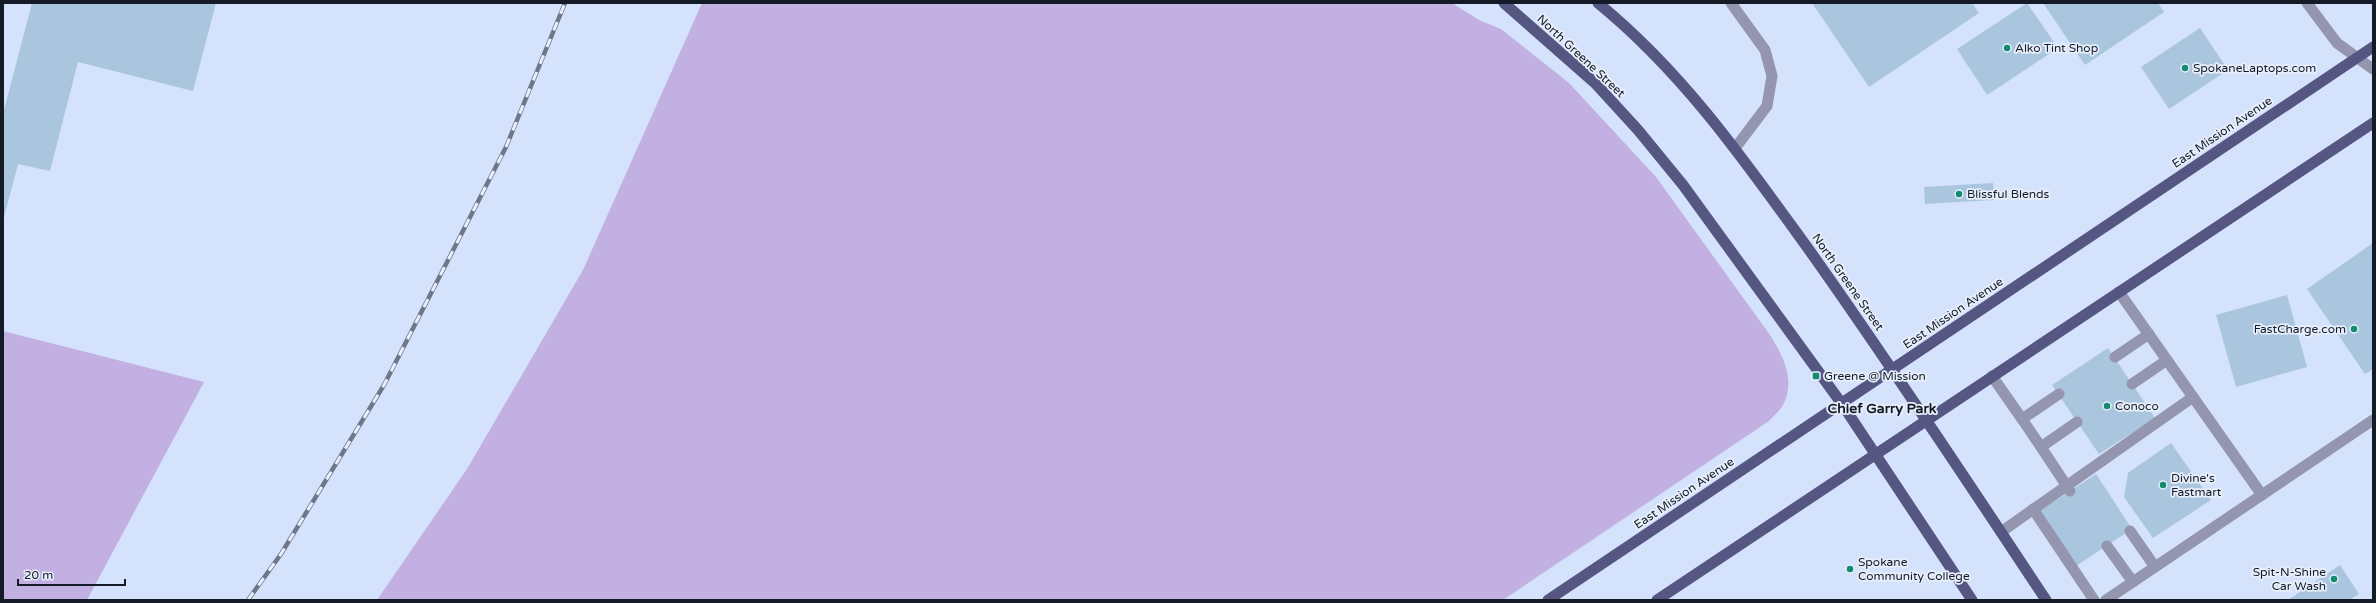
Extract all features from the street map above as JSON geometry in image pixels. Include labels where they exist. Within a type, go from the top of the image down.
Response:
[{"type":"main road","name":"North Greene Street","points":[[1504,3],[1595,83],[1638,130],[1683,185],[1842,404],[1972,600]]},
{"type":"main road","name":"North Greene Street","points":[[1598,3],[1666,64],[1736,146],[1893,369],[2046,600]]},
{"type":"main road","name":"East Mission Avenue","points":[[1548,600],[2373,47]]},
{"type":"main road","points":[[1657,600],[2373,123]]},
{"type":"street","points":[[1731,3],[1765,50],[1772,76],[1767,106],[1736,146]]},
{"type":"street","points":[[2307,3],[2337,43],[2373,69]]},
{"type":"street","points":[[2119,292],[2262,495]]},
{"type":"street","points":[[2115,357],[2149,334]]},
{"type":"street","points":[[2132,384],[2167,360]]},
{"type":"street","points":[[1992,376],[2068,488]]},
{"type":"street","points":[[2022,419],[2059,394]]},
{"type":"street","points":[[2001,532],[2033,509],[2091,473],[2193,397]]},
{"type":"street","points":[[2106,600],[2373,420]]},
{"type":"street","points":[[2041,447],[2078,422]]},
{"type":"street","points":[[2033,509],[2094,600]]},
{"type":"street","points":[[2130,531],[2155,567]]},
{"type":"street","points":[[2107,546],[2133,582]]},
{"type":"shaded area","points":[[702,3],[1452,3],[1479,20],[1501,29],[1569,83],[1656,177],[1775,343],[1786,368],[1788,377],[1787,396],[1782,407],[1769,421],[1503,600],[377,600],[467,469],[583,270]]},
{"type":"shaded area","points":[[3,331],[204,382],[87,600],[3,600]]},
{"type":"building","points":[[32,3],[216,3],[193,91],[78,62],[50,171],[18,164],[3,221],[3,114]]},
{"type":"building","points":[[1812,3],[1972,3],[1979,13],[1869,87]]},
{"type":"building","name":"Alko Tint Shop","points":[[2027,3],[2058,48],[1987,95],[1957,49]]},
{"type":"building","points":[[2043,3],[2158,3],[2164,12],[2085,65]]},
{"type":"building","name":"SpokaneLaptops.com","points":[[2200,28],[2228,70],[2169,109],[2141,67]]},
{"type":"building","name":"Blissful Blends","points":[[1993,183],[1994,200],[1925,204],[1924,187]]},
{"type":"building","name":"FastCharge.com","points":[[2373,243],[2373,369],[2365,374],[2307,289]]},
{"type":"building","points":[[2287,295],[2307,367],[2236,387],[2216,315]]},
{"type":"building","name":"Conoco","points":[[2108,348],[2155,418],[2099,454],[2052,385]]},
{"type":"building","name":"Divine's Fastmart","points":[[2171,443],[2211,500],[2153,538],[2124,497],[2128,473]]},
{"type":"building","points":[[2096,474],[2132,529],[2076,566],[2040,511]]},
{"type":"building","name":"Spit-N-Shine Car Wash","points":[[2340,565],[2359,594],[2349,600],[2288,600]]},
{"type":"railway","points":[[248,600],[281,554],[384,385],[506,147],[565,3]]},
{"type":"place","name":"Alko Tint Shop","points":[[2007,48]]},
{"type":"place","name":"SpokaneLaptops.com","points":[[2185,68]]},
{"type":"place","name":"Blissful Blends","points":[[1959,194]]},
{"type":"place","name":"FastCharge.com","points":[[2354,329]]},
{"type":"place","name":"Greene @ Mission","points":[[1816,376]]},
{"type":"place","name":"Conoco","points":[[2107,406]]},
{"type":"place","name":"Divine's Fastmart","points":[[2163,485]]},
{"type":"place","name":"Spokane Community College","points":[[1850,569]]},
{"type":"place","name":"Spit-N-Shine Car Wash","points":[[2334,579]]},
{"type":"district","name":"Chief Garry Park","points":[[1882,408]]}]
